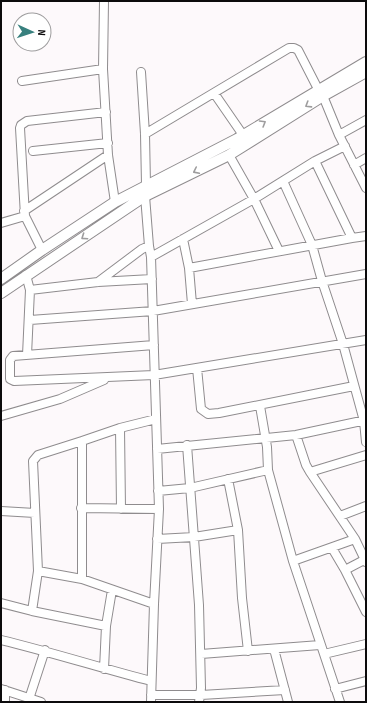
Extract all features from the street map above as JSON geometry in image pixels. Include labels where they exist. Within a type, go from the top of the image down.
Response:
[{"type":"main road","points":[[1,293],[145,196],[229,155],[366,62]]},
{"type":"main road","points":[[1,279],[115,202],[321,93],[366,72]]},
{"type":"street","points":[[104,1],[103,69],[108,155],[115,202]]},
{"type":"street","points":[[145,134],[289,48],[294,48],[298,50],[321,93],[339,135],[366,188]]},
{"type":"street","points":[[22,81],[103,69]]},
{"type":"street","points":[[141,72],[145,134],[146,185]]},
{"type":"street","points":[[214,93],[243,135]]},
{"type":"street","points":[[42,250],[25,213],[21,125],[27,121],[106,112]]},
{"type":"street","points":[[339,135],[366,120]]},
{"type":"street","points":[[33,151],[108,143]]},
{"type":"street","points":[[151,257],[254,199],[315,161],[345,146]]},
{"type":"street","points":[[1,224],[25,213],[108,155]]},
{"type":"street","points":[[229,155],[254,199],[279,251]]},
{"type":"street","points":[[354,165],[366,158]]},
{"type":"street","points":[[315,161],[352,238]]},
{"type":"street","points":[[283,181],[312,245],[365,420],[366,442]]},
{"type":"street","points":[[145,196],[152,279],[159,509],[151,699],[200,699],[285,690]]},
{"type":"street","points":[[189,268],[366,236]]},
{"type":"street","points":[[183,239],[189,268],[192,304]]},
{"type":"street","points":[[98,282],[142,249],[149,246]]},
{"type":"street","points":[[30,320],[153,311],[366,274]]},
{"type":"street","points":[[26,275],[30,290],[30,320],[27,355]]},
{"type":"street","points":[[30,290],[98,282],[152,279]]},
{"type":"street","points":[[154,345],[14,356],[11,358],[9,375],[11,381],[154,375],[366,340]]},
{"type":"street","points":[[197,368],[200,405],[203,412],[208,414],[260,406],[354,386]]},
{"type":"street","points":[[1,416],[60,399],[111,378]]},
{"type":"street","points":[[260,406],[268,470],[293,562],[340,702]]},
{"type":"street","points":[[32,611],[38,571],[33,466],[35,457],[120,428],[156,419]]},
{"type":"street","points":[[157,449],[296,435],[365,420]]},
{"type":"street","points":[[120,428],[121,509]]},
{"type":"street","points":[[296,435],[306,465],[355,539],[366,560],[345,570]]},
{"type":"street","points":[[82,442],[82,579]]},
{"type":"street","points":[[187,445],[201,654],[200,699]]},
{"type":"street","points":[[310,472],[366,455]]},
{"type":"street","points":[[158,491],[190,488],[268,470]]},
{"type":"street","points":[[228,479],[238,530],[242,598],[248,651]]},
{"type":"street","points":[[340,516],[366,506]]},
{"type":"street","points":[[81,508],[159,509]]},
{"type":"street","points":[[1,511],[35,513]]},
{"type":"street","points":[[157,539],[194,537],[238,530]]},
{"type":"street","points":[[293,562],[355,539]]},
{"type":"street","points":[[332,548],[366,612]]},
{"type":"street","points":[[38,571],[82,579],[154,604]]},
{"type":"street","points":[[104,669],[106,626],[112,590]]},
{"type":"street","points":[[1,603],[106,626]]},
{"type":"street","points":[[1,640],[45,650],[104,669],[151,681]]},
{"type":"street","points":[[324,654],[366,644]]},
{"type":"street","points":[[201,654],[320,645]]},
{"type":"street","points":[[274,649],[288,702]]},
{"type":"street","points":[[29,698],[45,650]]},
{"type":"street","points":[[335,689],[366,681]]},
{"type":"street","points":[[5,702],[3,690],[41,702]]}]
